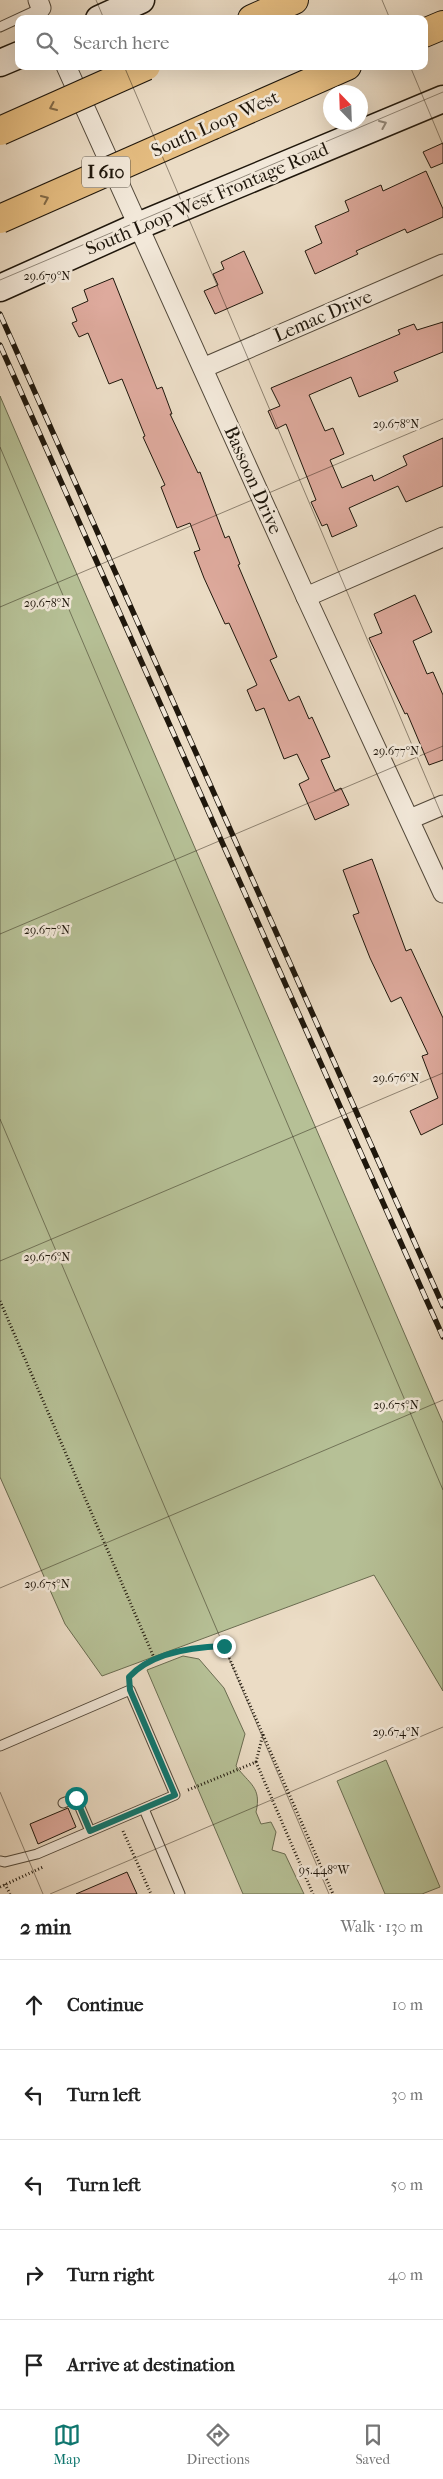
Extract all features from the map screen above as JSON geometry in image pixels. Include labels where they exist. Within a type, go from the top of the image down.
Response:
[{"type":"highway","points":[[261,15],[294,0]]},
{"type":"highway","points":[[428,31],[443,25]]},
{"type":"highway","points":[[0,131],[137,70]]},
{"type":"highway","name":"South Loop West","points":[[0,219],[338,70]]},
{"type":"main road","points":[[108,15],[140,0]]},
{"type":"main road","points":[[0,63],[15,57]]},
{"type":"main road","name":"South Loop West Frontage Road","points":[[0,288],[138,226],[443,99]]},
{"type":"street","name":"Bassoon Drive","points":[[68,70],[306,597],[443,892]]},
{"type":"street","name":"Lemac Drive","points":[[203,368],[443,264]]},
{"type":"street","points":[[306,597],[443,537]]},
{"type":"street","points":[[410,819],[443,805]]},
{"type":"lane","points":[[21,15],[40,4]]},
{"type":"lane","points":[[0,27],[15,18]]},
{"type":"lane","points":[[0,1746],[130,1690],[175,1795],[37,1854],[5,1862],[0,1861]]},
{"type":"lane","points":[[63,1804],[76,1798],[90,1831]]},
{"type":"lane","points":[[144,1809],[180,1894]]},
{"type":"path","points":[[0,1301],[155,1660]]},
{"type":"path","points":[[130,1690],[129,1677],[138,1668],[155,1660],[199,1646],[224,1646],[333,1894]]},
{"type":"path","points":[[263,1734],[256,1762],[313,1894]]},
{"type":"path","points":[[188,1790],[256,1762]]},
{"type":"path","points":[[124,1832],[151,1894]]},
{"type":"path","points":[[5,1884],[10,1894]]},
{"type":"green space","points":[[0,396],[443,1423],[443,1691],[374,1575],[102,1676],[65,1624],[0,1477]]},
{"type":"green space","points":[[183,1656],[199,1659],[224,1688],[245,1734],[236,1766],[256,1791],[256,1812],[261,1824],[271,1822],[276,1832],[272,1850],[285,1854],[304,1894],[243,1894],[147,1670]]},
{"type":"green space","points":[[386,1760],[440,1887],[422,1894],[385,1894],[337,1781]]},
{"type":"building","points":[[443,143],[443,163],[431,168],[423,152]]},
{"type":"building","points":[[426,171],[443,209],[443,217],[407,233],[405,229],[356,251],[358,254],[315,274],[305,251],[322,243],[315,226],[349,211],[345,201],[381,185],[383,191]]},
{"type":"building","points":[[244,251],[263,293],[215,314],[204,291],[218,285],[213,274],[224,269],[221,262]]},
{"type":"building","points":[[113,278],[157,389],[162,387],[172,414],[170,414],[198,473],[200,472],[225,538],[229,536],[240,564],[238,565],[277,657],[270,660],[289,701],[299,696],[309,719],[312,717],[330,757],[321,760],[335,791],[341,788],[349,805],[315,820],[299,784],[309,779],[297,754],[284,759],[264,708],[256,711],[247,690],[257,685],[229,623],[225,624],[204,578],[194,552],[200,550],[190,523],[177,528],[161,487],[165,485],[143,437],[145,436],[122,379],[109,384],[88,333],[79,337],[72,323],[77,321],[72,308],[88,301],[84,290]]},
{"type":"building","points":[[443,322],[443,352],[394,372],[398,381],[359,397],[351,377],[309,395],[325,431],[333,428],[344,454],[330,460],[342,488],[372,475],[374,481],[407,465],[403,456],[443,438],[443,486],[406,502],[398,486],[349,508],[357,526],[332,537],[327,524],[322,526],[311,502],[316,500],[286,424],[276,429],[268,411],[280,406],[271,388],[400,334],[398,330],[414,324],[417,330]]},
{"type":"building","points":[[415,595],[432,632],[413,641],[427,674],[433,672],[443,695],[443,760],[429,765],[407,713],[405,714],[369,638],[382,633],[374,614]]},
{"type":"building","points":[[372,859],[406,951],[411,949],[443,1018],[443,1124],[421,1135],[410,1111],[438,1098],[422,1056],[428,1054],[401,997],[391,1002],[370,958],[353,915],[359,913],[343,870]]},
{"type":"building","points":[[68,1808],[76,1827],[38,1844],[30,1824]]},
{"type":"building","points":[[127,1872],[137,1894],[76,1894]]},
{"type":"railway","points":[[0,314],[443,1306]]},
{"type":"railway","points":[[0,345],[443,1337]]},
{"type":"route","points":[[76,1798],[90,1831],[175,1795],[130,1690],[129,1677],[138,1668],[155,1660],[199,1646],[224,1646]]}]
